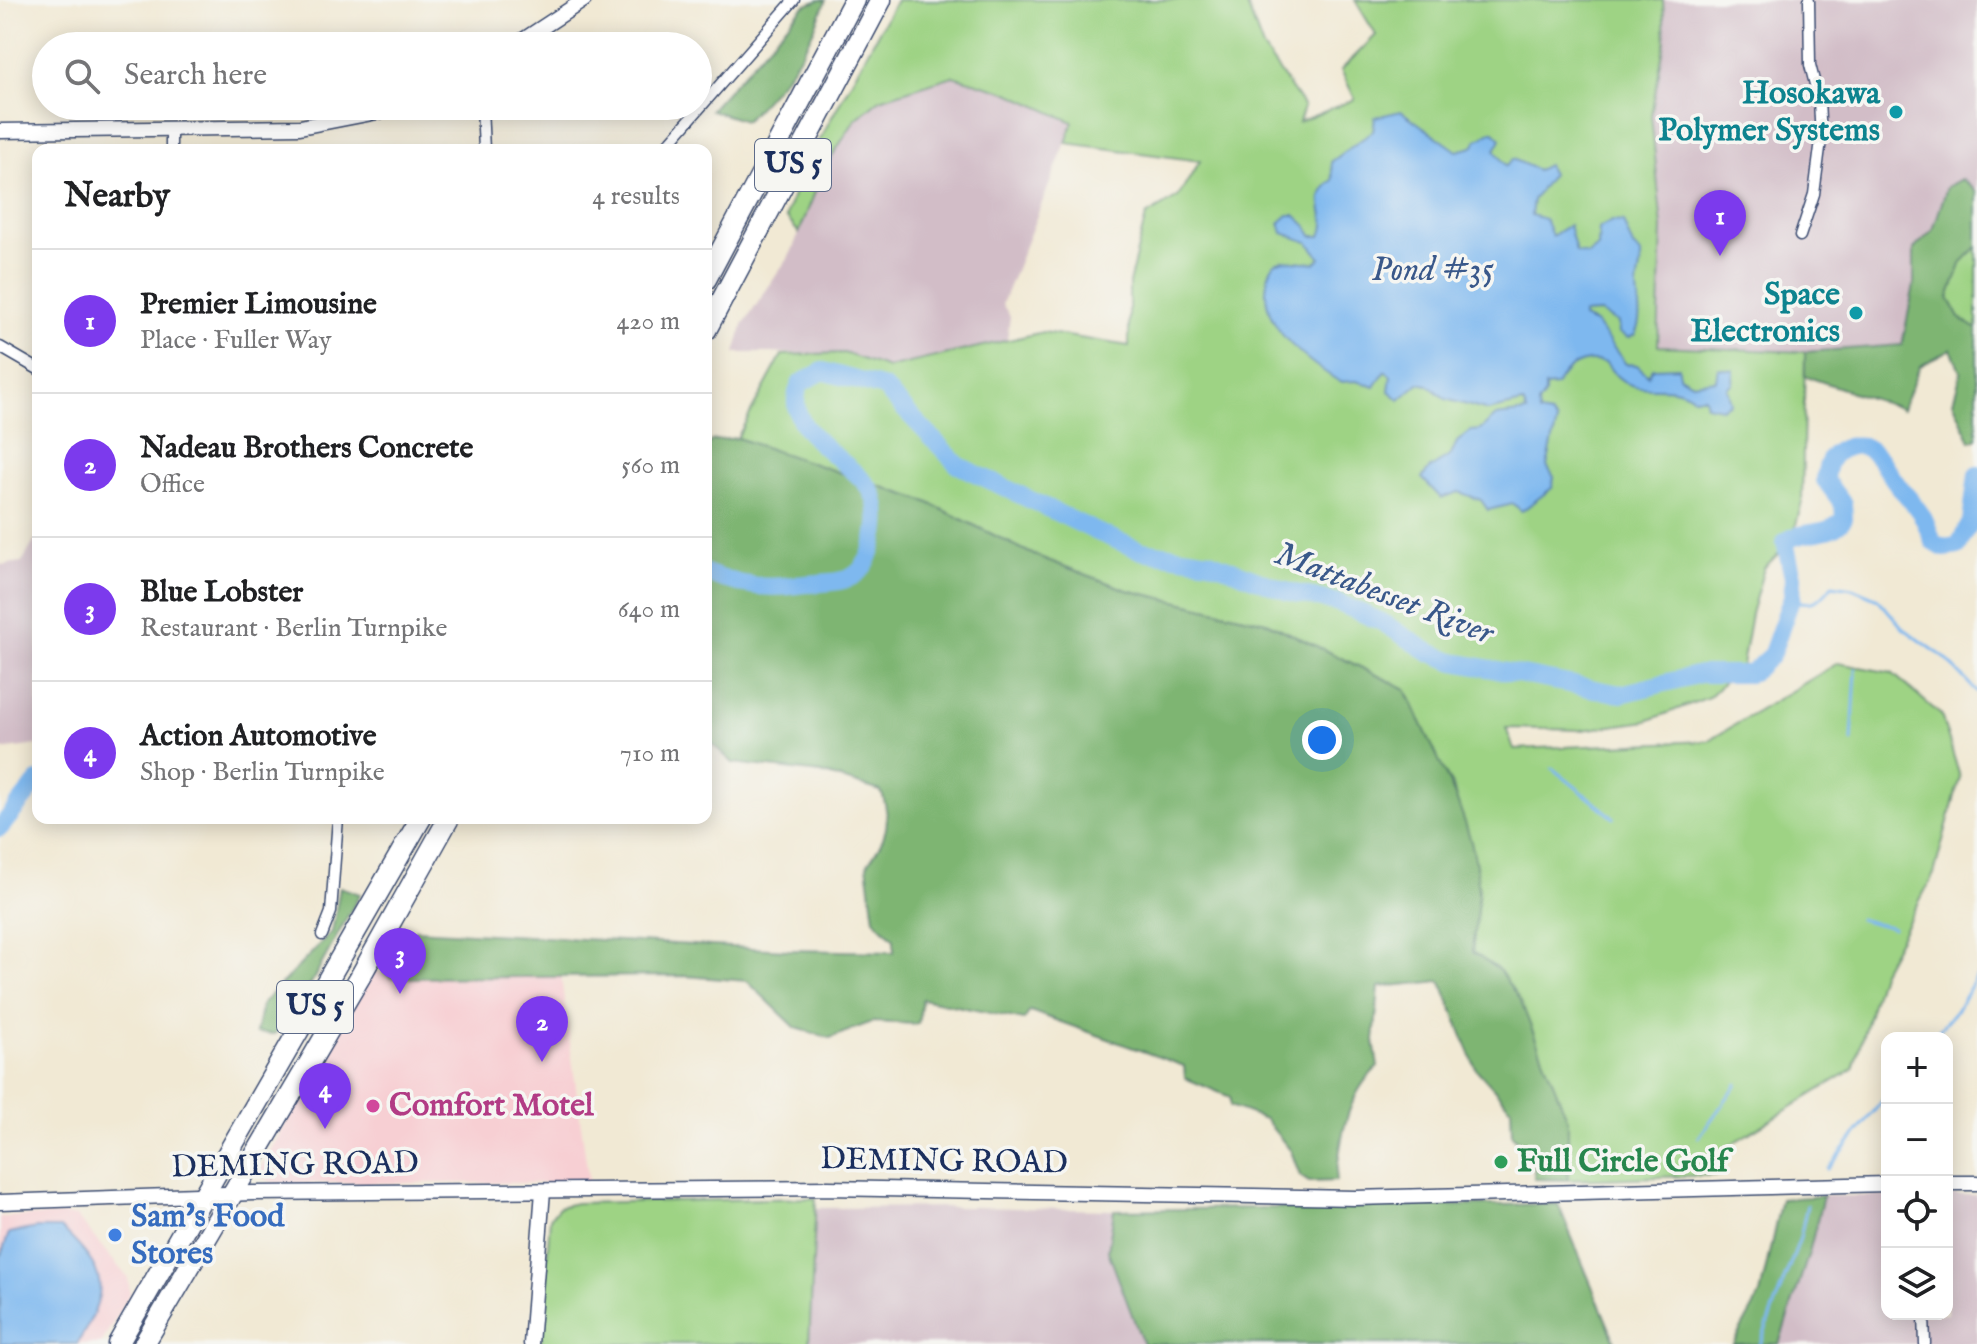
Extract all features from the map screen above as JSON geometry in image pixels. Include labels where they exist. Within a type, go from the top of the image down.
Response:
[{"type":"highway","name":"US 5","points":[[712,268],[854,0]]},
{"type":"highway","name":"US 5","points":[[712,319],[881,0]]},
{"type":"highway","name":"US 5","points":[[118,1344],[418,824]]},
{"type":"highway","name":"US 5","points":[[144,1344],[234,1194],[446,824]]},
{"type":"street","points":[[535,32],[584,0]]},
{"type":"street","points":[[712,94],[794,0]]},
{"type":"street","points":[[1800,236],[1814,194],[1821,140],[1819,100],[1810,65],[1809,0]]},
{"type":"street","points":[[0,131],[171,132],[300,127],[336,120]]},
{"type":"street","points":[[483,120],[484,144]]},
{"type":"street","points":[[668,144],[689,120]]},
{"type":"street","points":[[171,132],[171,144]]},
{"type":"street","points":[[0,347],[32,366]]},
{"type":"street","points":[[322,935],[331,912],[338,824]]},
{"type":"street","points":[[1953,1183],[1977,1183]]},
{"type":"street","name":"DEMING ROAD","points":[[0,1202],[207,1194],[835,1188],[1355,1198],[1881,1184]]},
{"type":"street","points":[[531,1344],[543,1191]]},
{"type":"street","points":[[1924,1320],[1925,1344]]},
{"type":"shaded area","points":[[1663,0],[1977,0],[1977,192],[1962,180],[1947,187],[1933,230],[1914,249],[1914,285],[1902,345],[1805,352],[1658,346],[1651,115],[1665,41]]},
{"type":"shaded area","points":[[953,76],[1004,91],[1074,122],[1002,304],[1010,316],[1007,340],[888,368],[844,353],[735,353],[743,325],[791,253],[824,169],[855,120],[880,99]]},
{"type":"shaded area","points":[[32,545],[32,746],[0,750],[0,565],[22,562]]},
{"type":"shaded area","points":[[374,970],[391,978],[561,977],[589,1183],[274,1183],[263,1178],[261,1167]]},
{"type":"shaded area","points":[[1953,1195],[1977,1195],[1977,1344],[1779,1344],[1809,1253],[1823,1196],[1881,1196],[1881,1320],[1953,1320]]},
{"type":"shaded area","points":[[816,1208],[1114,1210],[1108,1251],[1143,1344],[809,1344]]},
{"type":"shaded area","points":[[0,1217],[77,1217],[128,1278],[130,1293],[101,1344],[0,1344]]},
{"type":"green space","points":[[826,0],[810,37],[784,79],[745,121],[712,111],[712,108],[804,6]]},
{"type":"green space","points":[[896,0],[1245,0],[1263,48],[1304,107],[1299,122],[1355,99],[1341,70],[1376,35],[1355,0],[1663,0],[1665,41],[1651,115],[1662,228],[1658,346],[1805,352],[1802,502],[1792,540],[1764,568],[1751,614],[1742,665],[1709,697],[1647,721],[1582,730],[1506,728],[1514,749],[1708,741],[1838,663],[1892,673],[1941,715],[1960,777],[1934,874],[1881,973],[1853,1069],[1725,1148],[1721,1175],[1568,1180],[1570,1146],[1500,971],[1472,952],[1479,889],[1453,786],[1433,753],[1406,689],[1266,622],[1127,590],[1034,555],[927,502],[737,438],[782,355],[844,353],[888,368],[1043,332],[1129,346],[1129,283],[1146,216],[1178,197],[1200,161],[1066,143],[1073,122],[1004,91],[953,76],[880,99],[855,120],[824,169],[799,233],[786,217],[798,179]]},
{"type":"green space","points":[[1962,179],[1977,192],[1977,247],[1962,262],[1949,298],[1960,318],[1977,329],[1977,439],[1970,441],[1953,401],[1961,373],[1951,349],[1920,366],[1902,409],[1805,376],[1805,352],[1902,345],[1914,285],[1914,249],[1933,230],[1947,187]]},
{"type":"green space","points":[[1977,247],[1977,329],[1960,318],[1949,298],[1962,261]]},
{"type":"green space","points":[[737,438],[927,502],[1034,555],[1127,590],[1266,622],[1406,689],[1451,787],[1471,840],[1478,891],[1472,952],[1500,971],[1521,1002],[1568,1120],[1568,1180],[1534,1179],[1534,1154],[1512,1135],[1511,1108],[1476,1069],[1441,981],[1379,987],[1374,1041],[1378,1067],[1358,1091],[1346,1120],[1336,1181],[1309,1182],[1300,1176],[1291,1151],[1265,1119],[1230,1106],[1230,1097],[1185,1078],[1184,1066],[1030,1011],[1024,1020],[922,999],[918,1024],[872,1022],[830,1038],[796,1028],[747,981],[685,976],[391,978],[384,973],[415,930],[788,950],[894,952],[894,939],[874,919],[867,865],[886,830],[887,812],[881,791],[821,773],[733,763],[712,744],[712,441]]},
{"type":"green space","points":[[340,887],[360,894],[308,989],[275,1034],[256,1033],[262,1004],[332,932]]},
{"type":"green space","points":[[1823,1196],[1809,1253],[1779,1344],[1733,1344],[1760,1295],[1781,1199]]},
{"type":"green space","points":[[816,1198],[809,1344],[541,1344],[550,1218],[559,1207],[576,1203]]},
{"type":"green space","points":[[1558,1204],[1616,1344],[1143,1344],[1108,1251],[1114,1210]]},
{"type":"water","name":"Pond #35","points":[[1401,111],[1457,151],[1473,147],[1477,140],[1493,131],[1501,139],[1495,150],[1506,166],[1513,159],[1537,170],[1547,165],[1552,174],[1533,200],[1531,215],[1545,219],[1552,236],[1569,225],[1576,252],[1588,255],[1598,247],[1599,228],[1612,221],[1623,222],[1633,247],[1641,254],[1637,288],[1639,317],[1635,335],[1628,338],[1619,333],[1618,323],[1600,313],[1583,314],[1583,318],[1595,323],[1626,364],[1637,365],[1648,375],[1653,368],[1679,367],[1679,376],[1692,383],[1716,380],[1718,368],[1734,370],[1733,383],[1727,388],[1731,403],[1721,408],[1706,405],[1704,397],[1693,397],[1682,391],[1638,387],[1617,376],[1606,363],[1583,362],[1565,373],[1556,386],[1545,387],[1545,394],[1538,404],[1539,413],[1551,415],[1557,422],[1547,466],[1554,477],[1552,488],[1522,511],[1513,504],[1488,510],[1481,500],[1459,492],[1441,498],[1422,478],[1429,469],[1451,455],[1457,442],[1471,431],[1480,430],[1496,416],[1527,412],[1523,403],[1488,411],[1446,399],[1428,385],[1419,383],[1400,400],[1389,391],[1391,376],[1385,371],[1375,387],[1356,381],[1340,382],[1309,360],[1281,333],[1266,300],[1267,282],[1274,263],[1284,260],[1315,263],[1321,258],[1308,242],[1283,233],[1280,222],[1288,215],[1295,215],[1307,226],[1312,236],[1321,236],[1324,221],[1321,201],[1325,188],[1333,180],[1331,162],[1373,131],[1375,117]]},
{"type":"water","points":[[61,1228],[96,1270],[99,1295],[77,1344],[0,1344],[0,1258],[9,1233]]},
{"type":"waterway","name":"Mattabesset River","points":[[712,575],[761,587],[835,582],[854,575],[869,558],[877,525],[877,506],[873,494],[851,469],[808,431],[799,416],[796,400],[801,383],[823,371],[884,388],[958,465],[1142,551],[1210,561],[1286,591],[1339,603],[1382,622],[1429,652],[1455,662],[1621,694],[1700,674],[1750,674],[1771,656],[1792,597],[1793,577],[1785,542],[1800,535],[1832,528],[1844,518],[1843,504],[1825,480],[1829,462],[1842,449],[1862,446],[1876,455],[1919,511],[1933,542],[1944,548],[1958,546],[1971,522],[1977,475]]},
{"type":"waterway","points":[[1791,600],[1804,603],[1814,601],[1832,585],[1852,588],[1878,599],[1903,628],[1946,659],[1977,692]]},
{"type":"waterway","points":[[1852,741],[1856,669]]},
{"type":"waterway","points":[[1552,768],[1614,818]]},
{"type":"waterway","name":"Mattabesset River","points":[[0,828],[32,788]]},
{"type":"waterway","points":[[1859,919],[1893,928]]},
{"type":"waterway","points":[[1937,1032],[1956,1011],[1977,976]]},
{"type":"waterway","points":[[1699,1137],[1737,1084]]},
{"type":"waterway","points":[[1828,1169],[1881,1103]]},
{"type":"waterway","points":[[1760,1344],[1800,1238],[1807,1205]]},
{"type":"place","name":"Hosokawa Polymer Systems","points":[[1896,112]]},
{"type":"place","name":"Premier Limousine","points":[[1720,256]]},
{"type":"place","name":"Space Electronics","points":[[1856,313]]},
{"type":"place","name":"Blue Lobster","points":[[400,994]]},
{"type":"place","name":"Nadeau Brothers Concrete","points":[[542,1062]]},
{"type":"place","name":"Comfort Motel","points":[[373,1106]]},
{"type":"place","name":"Action Automotive","points":[[325,1129]]},
{"type":"place","name":"Full Circle Golf","points":[[1501,1162]]},
{"type":"place","name":"Sam's Food Stores","points":[[115,1235]]}]
